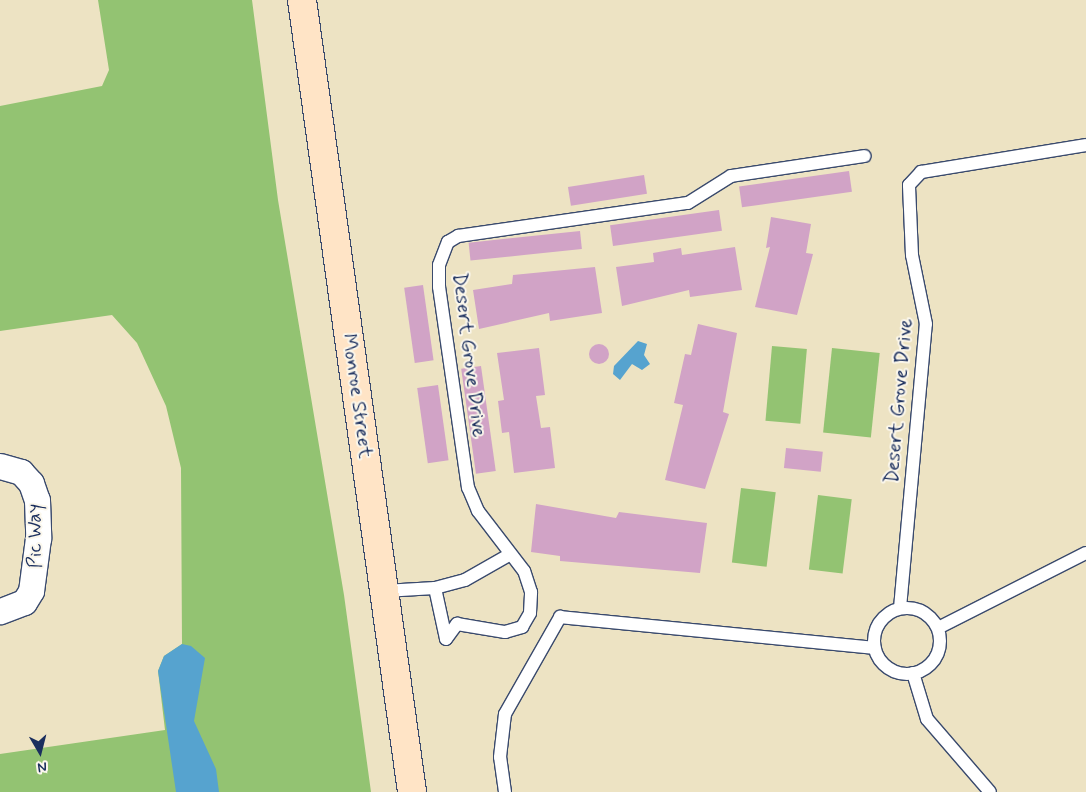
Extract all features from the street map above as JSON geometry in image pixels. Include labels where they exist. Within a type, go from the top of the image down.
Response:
[{"type":"main road","name":"Monroe Street","points":[[302,0],[412,792]]},
{"type":"street","name":"Pic Way","points":[[0,611],[24,602],[36,578],[37,500],[10,469]]},
{"type":"lane","name":"Desert Grove Drive","points":[[900,608],[926,324],[912,255],[908,200],[909,185],[921,172],[1086,145]]},
{"type":"lane","name":"Desert Grove Drive","points":[[435,588],[446,639],[457,624],[505,632],[522,627],[530,613],[531,592],[524,571],[478,511],[468,488],[439,287],[439,265],[448,242],[458,236],[688,203],[732,176],[865,156]]},
{"type":"lane","points":[[938,628],[1086,552]]},
{"type":"lane","points":[[384,591],[435,588],[478,576],[510,555]]},
{"type":"lane","points":[[900,608],[922,612],[938,628],[936,656],[913,674],[884,666],[874,648],[876,627],[900,608]]},
{"type":"lane","points":[[505,792],[500,757],[505,714],[560,617],[874,648]]},
{"type":"lane","points":[[913,674],[927,719],[990,792]]},
{"type":"green space","points":[[98,0],[252,0],[278,200],[344,595],[371,792],[0,792],[0,754],[165,730],[158,671],[164,656],[182,644],[181,468],[166,406],[137,343],[112,315],[0,331],[0,106],[102,86],[109,70]]},
{"type":"green space","points":[[772,346],[807,349],[800,424],[765,421]]},
{"type":"green space","points":[[832,348],[880,353],[871,438],[823,433]]},
{"type":"green space","points":[[741,488],[776,492],[767,567],[732,562]]},
{"type":"green space","points":[[818,495],[852,499],[843,574],[809,569]]},
{"type":"water","points":[[638,341],[647,344],[644,355],[650,364],[642,370],[632,364],[620,380],[613,374],[614,366]]},
{"type":"water","points":[[182,644],[191,646],[205,658],[194,721],[216,769],[219,792],[176,792],[158,671],[164,656]]},
{"type":"building","points":[[849,171],[852,192],[742,207],[739,186]]},
{"type":"building","points":[[644,175],[647,194],[571,206],[568,187]]},
{"type":"building","points":[[719,210],[722,231],[613,246],[610,225]]},
{"type":"building","points":[[771,217],[811,224],[806,253],[813,254],[797,315],[755,307],[770,247],[766,248]]},
{"type":"building","points":[[580,231],[582,249],[470,261],[469,243]]},
{"type":"building","points":[[735,247],[742,290],[690,297],[689,290],[622,306],[616,267],[654,262],[653,253],[681,248],[682,255]]},
{"type":"building","points":[[595,267],[602,313],[550,321],[549,313],[479,329],[473,290],[512,284],[513,275]]},
{"type":"building","points":[[423,285],[434,360],[415,363],[404,288]]},
{"type":"building","points":[[698,324],[737,333],[723,412],[729,414],[705,489],[665,480],[683,405],[674,403],[685,354],[691,355]]},
{"type":"building","points":[[599,344],[606,347],[609,354],[606,361],[599,364],[592,361],[589,354],[592,347]]},
{"type":"building","points":[[539,348],[545,395],[536,396],[541,428],[550,427],[555,468],[514,473],[509,432],[502,433],[498,401],[504,400],[497,353]]},
{"type":"building","points":[[481,366],[496,471],[476,474],[461,369]]},
{"type":"building","points":[[438,385],[449,460],[428,463],[417,388]]},
{"type":"building","points":[[786,448],[823,452],[821,472],[784,468]]},
{"type":"building","points":[[536,504],[616,518],[619,512],[707,523],[700,573],[560,561],[560,556],[531,552]]}]
